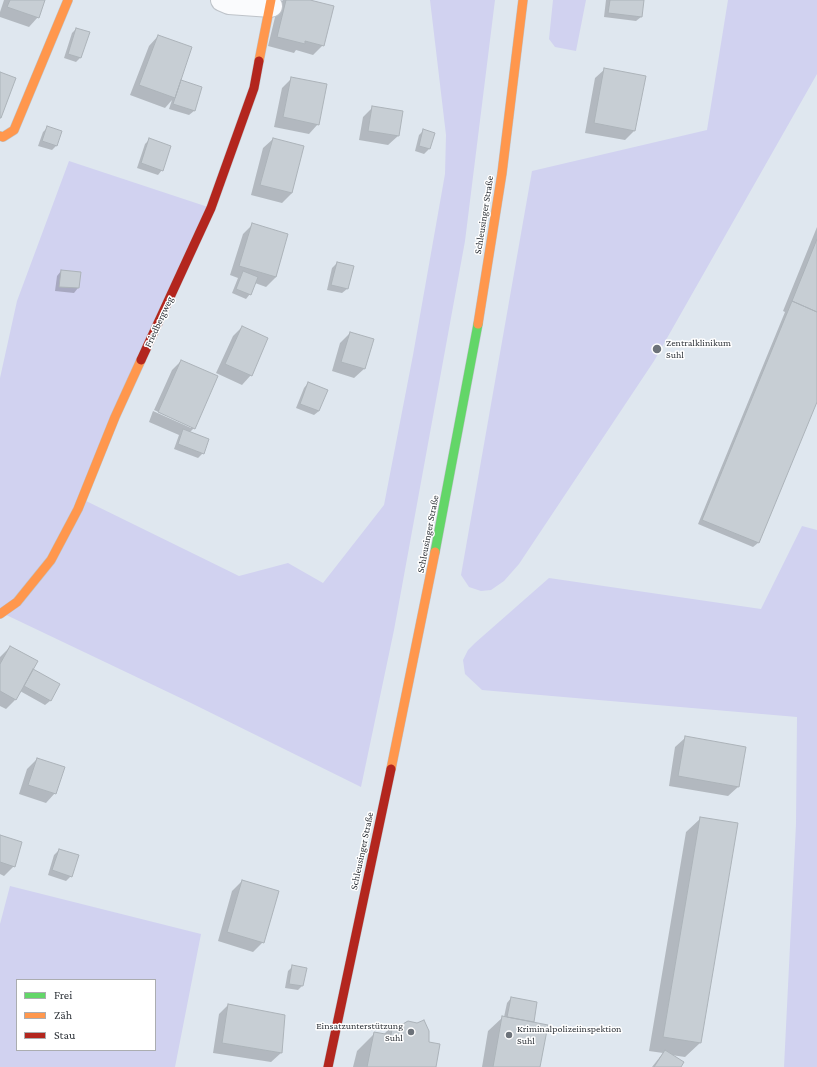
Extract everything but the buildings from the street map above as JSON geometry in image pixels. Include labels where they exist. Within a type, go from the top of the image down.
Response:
[{"type":"main road","points":[[0,136],[3,137],[14,130],[68,0]]},
{"type":"main road","name":"Schleusinger Straße","points":[[328,1067],[424,610],[477,332],[502,173],[523,0]]},
{"type":"main road","name":"Friedbergweg","points":[[0,614],[17,602],[51,560],[78,509],[115,417],[217,196],[254,88],[271,3]]},
{"type":"street","name":"Friedbergweg","points":[[222,0],[229,3],[271,3]]},
{"type":"shaded area","points":[[430,0],[495,0],[465,241],[394,630],[361,787],[191,703],[0,612],[0,378],[17,301],[69,161],[211,208],[82,499],[239,576],[288,563],[323,583],[384,505],[413,355],[445,174],[446,135]]},
{"type":"shaded area","points":[[553,0],[586,0],[576,51],[555,47],[549,39]]},
{"type":"shaded area","points":[[728,0],[817,0],[817,74],[654,361],[519,564],[504,581],[491,590],[481,591],[469,587],[461,575],[532,171],[707,130]]},
{"type":"shaded area","points":[[802,526],[817,530],[817,1067],[784,1067],[796,824],[797,717],[482,690],[465,674],[463,660],[468,650],[475,643],[549,578],[761,609]]},
{"type":"shaded area","points":[[10,886],[201,934],[175,1067],[0,1067],[0,924]]},
{"type":"traffic: fast","points":[[435,552],[478,324]]},
{"type":"traffic: slow","points":[[0,136],[3,137],[14,130],[68,0]]},
{"type":"traffic: slow","points":[[259,61],[271,0]]},
{"type":"traffic: slow","points":[[478,324],[502,173],[523,0]]},
{"type":"traffic: slow","points":[[0,614],[17,602],[51,560],[78,509],[115,417],[141,360]]},
{"type":"traffic: slow","points":[[391,769],[435,552]]},
{"type":"traffic: jam","points":[[141,360],[211,208],[254,88],[259,61]]},
{"type":"traffic: jam","points":[[328,1067],[391,769]]},
{"type":"place","name":"Zentralklinikum Suhl","points":[[657,349]]},
{"type":"place","name":"Einsatzunterstützung Suhl","points":[[411,1032]]},
{"type":"place","name":"Kriminalpolizeiinspektion Suhl","points":[[509,1035]]}]
